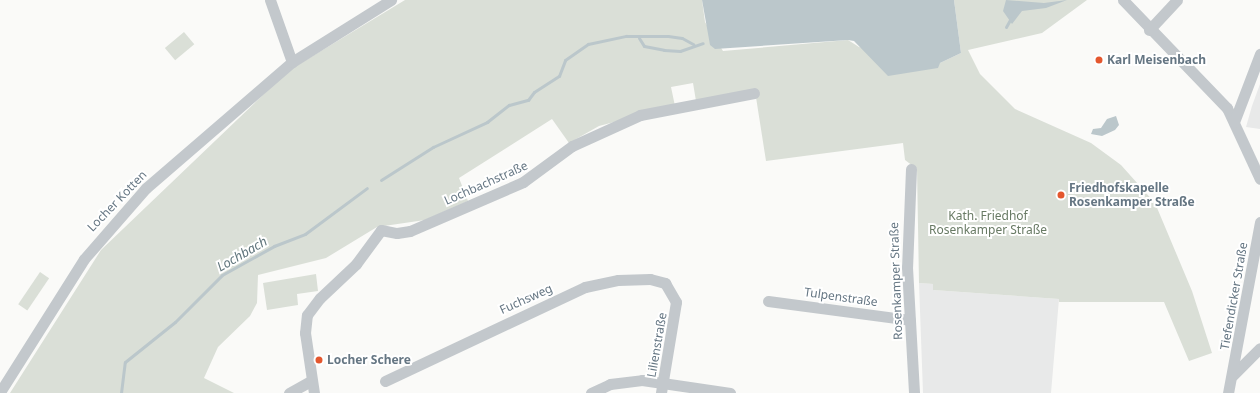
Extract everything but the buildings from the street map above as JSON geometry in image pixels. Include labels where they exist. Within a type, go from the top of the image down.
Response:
[{"type":"street","points":[[270,0],[292,62]]},
{"type":"street","name":"Locher Kotten","points":[[0,392],[97,240],[146,188],[292,62],[392,0]]},
{"type":"street","points":[[1123,0],[1149,30],[1216,96],[1234,122],[1260,179]]},
{"type":"street","points":[[1149,30],[1177,0]]},
{"type":"street","points":[[1234,122],[1260,54]]},
{"type":"street","name":"Lochbachstraße","points":[[311,381],[305,333],[307,315],[356,264],[381,230],[402,233],[427,224],[533,177],[572,146],[640,115],[754,93]]},
{"type":"street","name":"Rosenkamper Straße","points":[[910,169],[907,194],[910,320],[914,393]]},
{"type":"street","name":"Tiefendicker Straße","points":[[1228,393],[1233,375],[1260,222]]},
{"type":"street","name":"Fuchsweg","points":[[385,381],[510,320],[596,283],[659,280],[668,287],[676,302]]},
{"type":"street","name":"Tulpenstraße","points":[[768,300],[910,320]]},
{"type":"street","name":"Lilienstraße","points":[[662,393],[676,302]]},
{"type":"street","name":"Tiefendicker Straße","points":[[1233,375],[1260,348]]},
{"type":"street","points":[[591,393],[626,380],[664,381],[730,393]]},
{"type":"street","points":[[289,393],[311,381],[314,393]]},
{"type":"shaded area","points":[[702,0],[954,0],[961,53],[940,63],[938,68],[888,76],[854,41],[848,40],[715,49],[710,45]]},
{"type":"shaded area","points":[[1006,0],[1044,3],[1067,0],[1046,8],[1022,11],[1012,24],[1003,11]]},
{"type":"shaded area","points":[[1260,84],[1260,129],[1246,127],[1252,106]]},
{"type":"shaded area","points":[[1116,116],[1119,125],[1115,130],[1102,136],[1091,134],[1093,129],[1101,128],[1107,119]]},
{"type":"shaded area","points":[[919,283],[933,284],[933,290],[1059,299],[1051,393],[923,393]]},
{"type":"green space","name":"Kath. Friedhof Rosenkamper Straße","points":[[405,0],[702,0],[705,22],[723,51],[848,40],[859,47],[940,63],[961,53],[954,0],[1087,0],[1042,33],[968,50],[980,74],[1015,109],[1091,143],[1121,165],[1155,203],[1192,291],[1212,353],[1189,361],[1164,302],[1059,302],[1059,299],[933,290],[933,284],[919,283],[917,169],[905,160],[903,143],[766,161],[755,91],[696,101],[693,83],[671,87],[675,106],[599,126],[569,143],[552,119],[459,178],[468,201],[425,220],[377,227],[326,258],[258,275],[257,303],[250,316],[218,347],[204,378],[234,393],[10,393],[101,250],[288,71]]},
{"type":"green space","points":[[184,32],[194,44],[175,60],[165,48]]},
{"type":"green space","points":[[40,272],[49,278],[27,310],[18,304]]},
{"type":"green space","points":[[316,274],[318,291],[297,294],[298,305],[267,310],[263,283]]},
{"type":"waterway","points":[[1006,27],[1011,18]]},
{"type":"waterway","name":"Lochbach","points":[[381,180],[433,147],[487,122],[509,105],[528,100],[534,92],[559,76],[565,60],[588,44],[626,36],[668,36],[682,38],[693,44]]},
{"type":"waterway","name":"Lochbach","points":[[639,38],[644,46],[664,50],[680,51],[703,43]]},
{"type":"waterway","name":"Lochbach","points":[[121,393],[125,362],[175,322],[222,275],[274,246],[305,234],[367,188]]},
{"type":"place","name":"Karl Meisenbach","points":[[1099,60]]},
{"type":"place","name":"Friedhofskapelle Rosenkamper Straße","points":[[1061,195]]},
{"type":"place","name":"Locher Schere","points":[[319,360]]}]
